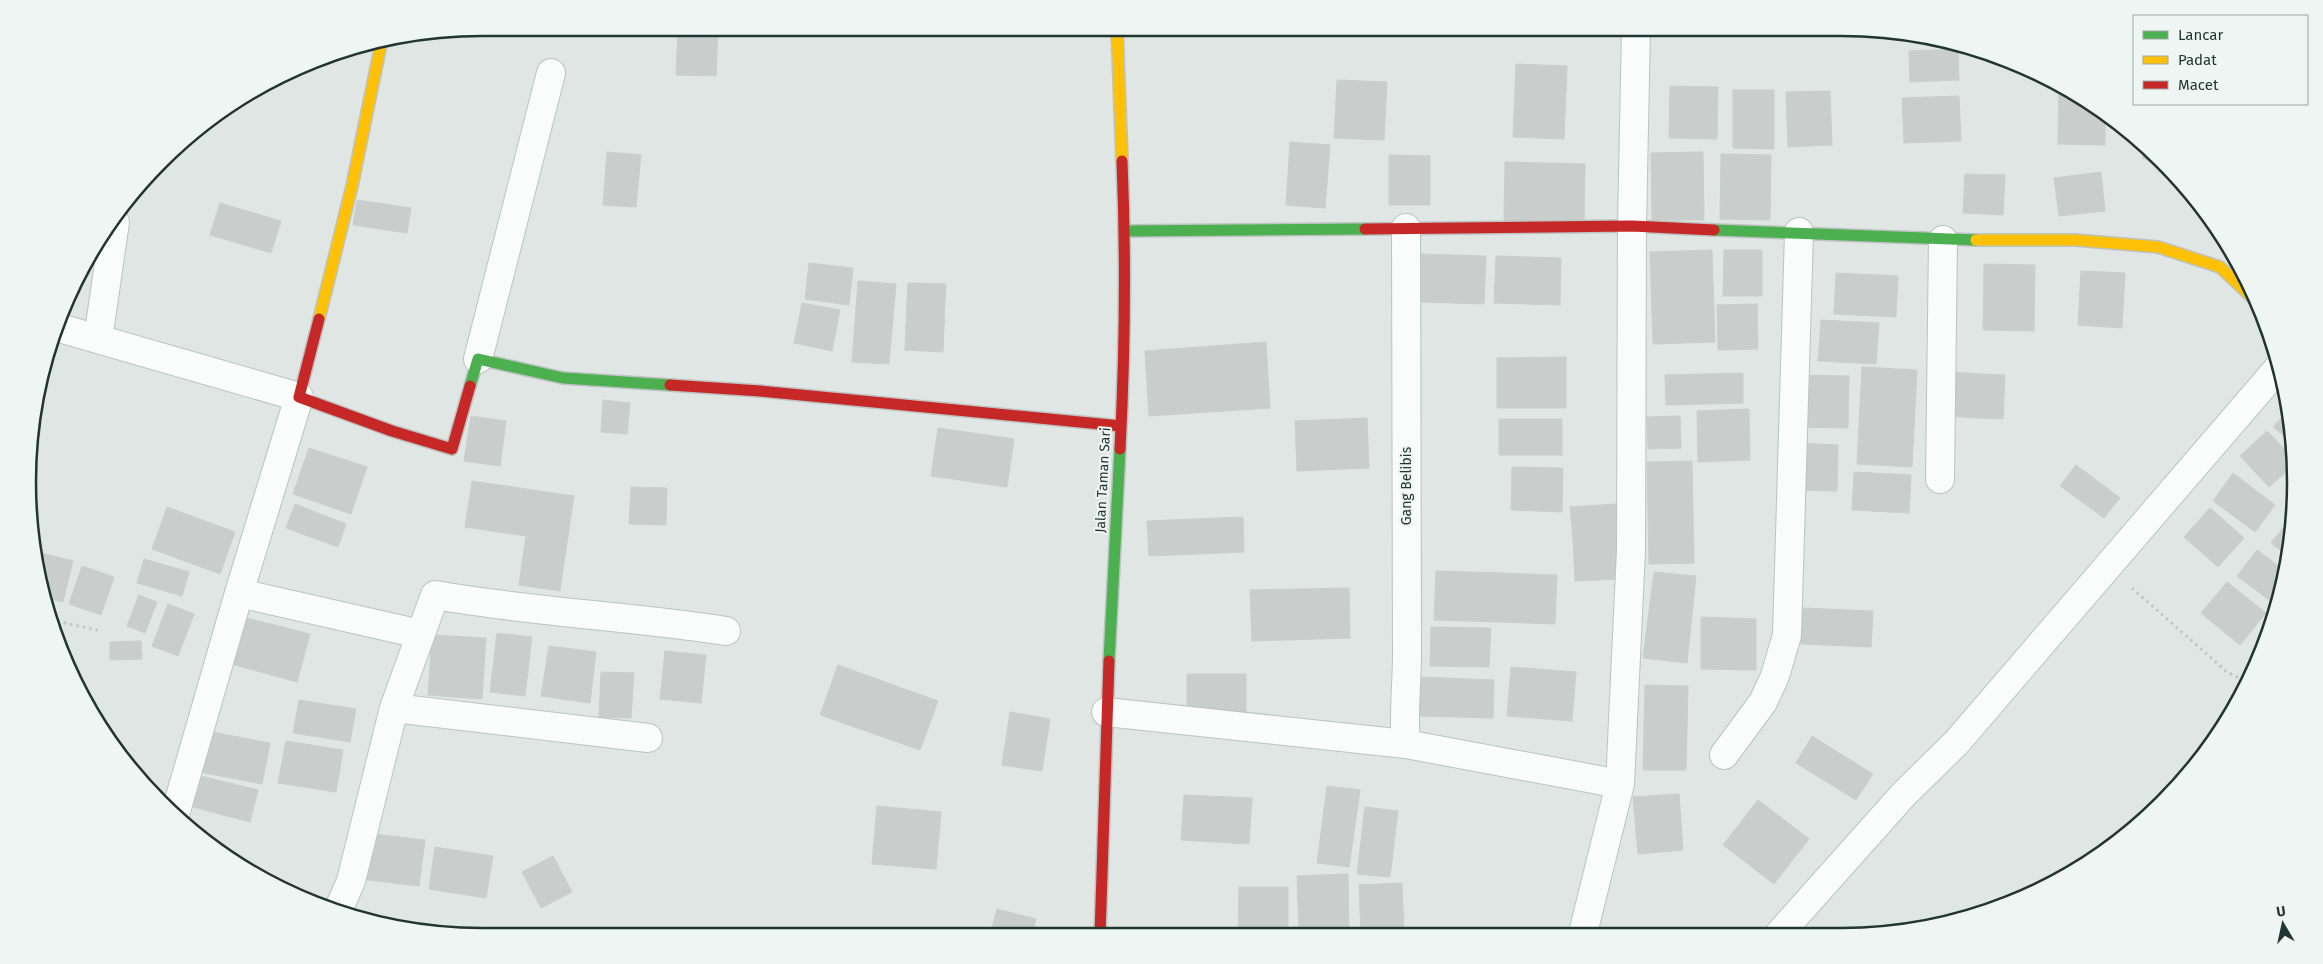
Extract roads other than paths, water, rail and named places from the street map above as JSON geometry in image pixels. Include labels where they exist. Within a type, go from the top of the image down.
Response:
[{"type":"street","name":"Jalan Taman Sari","points":[[1100,928],[1106,712],[1121,426],[1125,231],[1117,36]]},
{"type":"street","points":[[1584,928],[1620,784],[1631,550],[1632,226],[1636,36]]},
{"type":"street","points":[[177,807],[239,593],[299,397],[352,186],[380,48]]},
{"type":"street","points":[[64,329],[299,397],[392,432],[452,449],[478,359],[551,73]]},
{"type":"street","points":[[1125,231],[1632,226],[1799,232],[1942,240],[2075,240],[2158,247],[2220,267],[2243,288]]},
{"type":"street","name":"Gang Belibis","points":[[1406,228],[1407,664],[1404,719],[1406,744]]},
{"type":"street","points":[[98,339],[114,230]]},
{"type":"street","points":[[1724,755],[1762,702],[1775,676],[1787,635],[1799,232]]},
{"type":"street","points":[[1940,479],[1942,240]]},
{"type":"street","points":[[478,359],[563,378],[760,391],[1121,426]]},
{"type":"street","points":[[1784,928],[1904,794],[1956,743],[2273,373]]},
{"type":"street","points":[[239,593],[420,634]]},
{"type":"street","points":[[340,904],[351,881],[394,708],[435,595],[490,605],[685,624],[726,631]]},
{"type":"street","points":[[394,708],[648,738]]},
{"type":"street","points":[[1106,712],[1406,744],[1620,784]]}]
